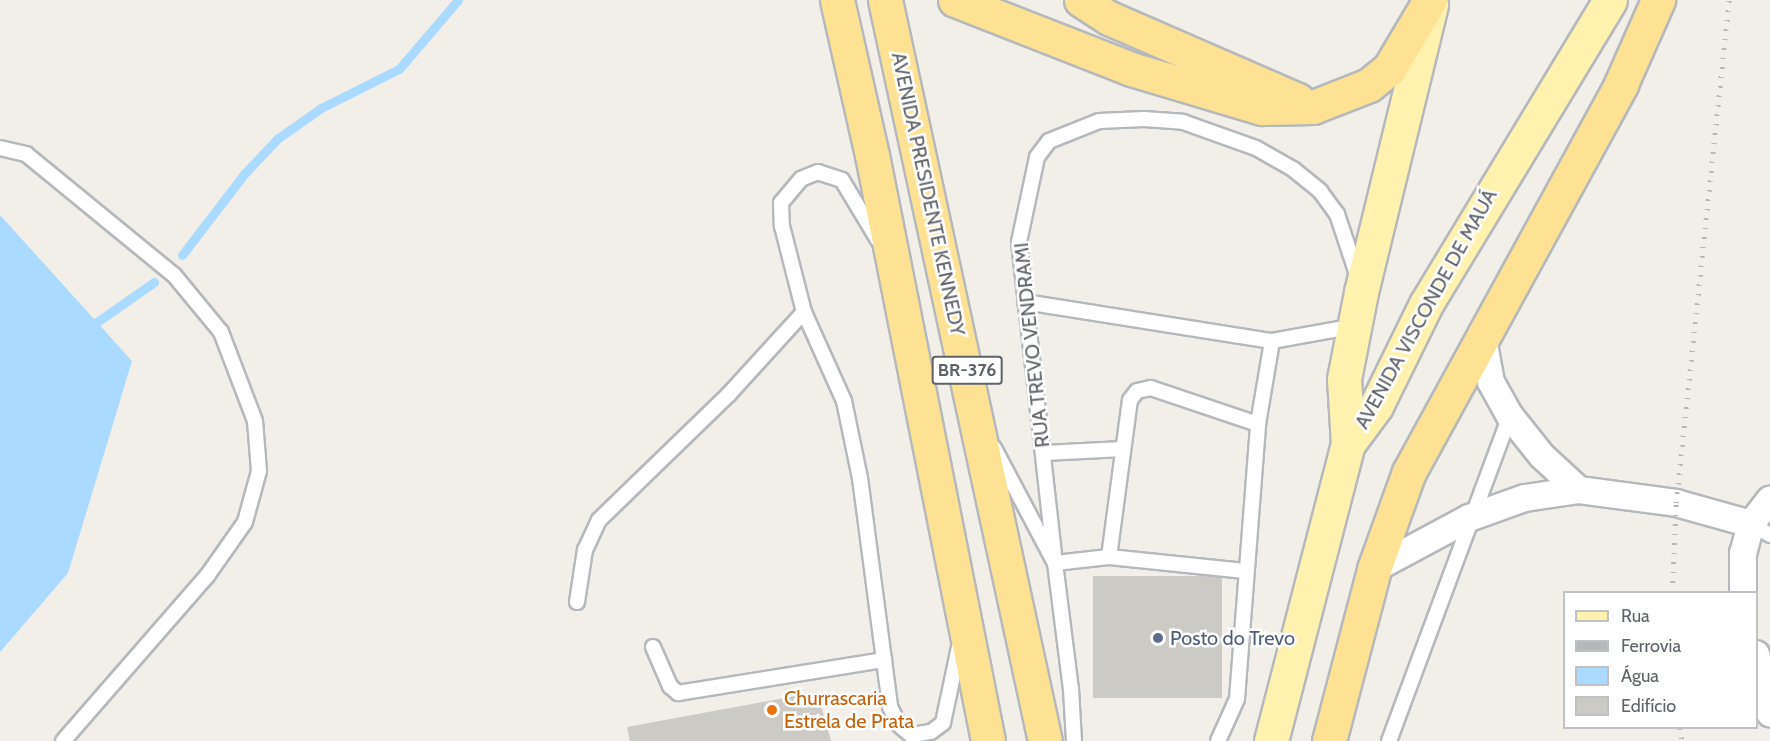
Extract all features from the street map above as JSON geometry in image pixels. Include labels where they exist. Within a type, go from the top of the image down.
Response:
[{"type":"highway","name":"BR-376","points":[[837,0],[872,155],[890,259],[988,741]]},
{"type":"highway","name":"AVENIDA PRESIDENTE KENNEDY","points":[[885,0],[977,417],[1045,741]]},
{"type":"highway","points":[[954,0],[1131,69],[1251,105],[1313,107],[1369,85],[1389,69],[1431,0]]},
{"type":"highway","points":[[1081,0],[1110,9],[1313,107]]},
{"type":"highway","points":[[1329,741],[1374,569],[1408,472],[1482,333],[1621,84],[1658,0]]},
{"type":"main road","name":"AVENIDA VISCONDE DE MAUÁ","points":[[1348,444],[1344,379],[1361,292],[1431,0]]},
{"type":"main road","name":"AVENIDA VISCONDE DE MAUÁ","points":[[1348,444],[1376,406],[1437,285],[1610,0]]},
{"type":"main road","points":[[1270,741],[1348,444]]},
{"type":"street","points":[[1482,333],[1491,382],[1510,416],[1542,456],[1579,490]]},
{"type":"street","points":[[1374,569],[1469,518],[1525,498],[1579,490],[1676,503],[1761,530]]},
{"type":"street","points":[[1743,591],[1743,554],[1761,530],[1770,500]]},
{"type":"street","points":[[1758,662],[1770,713]]},
{"type":"lane","name":"RUA TREVO VENDRAMI","points":[[1074,741],[1071,689],[1019,242],[1037,157],[1049,141],[1076,129],[1099,121],[1144,119],[1183,122],[1256,148],[1293,169],[1320,191],[1337,214],[1361,292]]},
{"type":"lane","points":[[0,148],[26,154],[174,274],[221,332],[255,421],[259,471],[245,522],[207,576],[63,741]]},
{"type":"lane","points":[[890,259],[842,180],[818,172],[801,179],[781,203],[782,226],[804,312],[844,401],[860,478],[890,707],[898,725],[911,735],[931,732],[943,723],[959,648],[959,594]]},
{"type":"lane","points":[[1025,302],[1272,341],[1355,326]]},
{"type":"lane","points":[[577,602],[585,549],[599,520],[729,394],[804,312]]},
{"type":"lane","points":[[1218,741],[1238,699],[1245,571],[1257,424],[1272,341]]},
{"type":"lane","points":[[1109,557],[1130,400],[1137,391],[1151,388],[1257,424]]},
{"type":"lane","points":[[1389,741],[1469,518],[1510,416]]},
{"type":"lane","points":[[977,417],[1055,563],[1109,557],[1245,571]]},
{"type":"lane","points":[[1044,453],[1123,449]]},
{"type":"lane","points":[[653,647],[670,686],[678,693],[884,660]]},
{"type":"water","points":[[0,215],[132,361],[68,573],[0,652]]},
{"type":"building","name":"Posto do Trevo","points":[[1093,576],[1222,576],[1222,698],[1093,698]]},
{"type":"building","name":"Churrascaria Estrela de Prata","points":[[817,692],[831,741],[630,741],[627,727]]},
{"type":"waterway","points":[[182,255],[245,173],[277,139],[321,108],[399,69],[458,0]]},
{"type":"waterway","points":[[87,329],[154,282]]},
{"type":"railway","points":[[1672,591],[1676,503],[1729,0]]},
{"type":"railway","points":[[1680,729],[1682,741]]},
{"type":"place","name":"Posto do Trevo","points":[[1158,638]]},
{"type":"place","name":"Churrascaria Estrela de Prata","points":[[772,710]]}]
